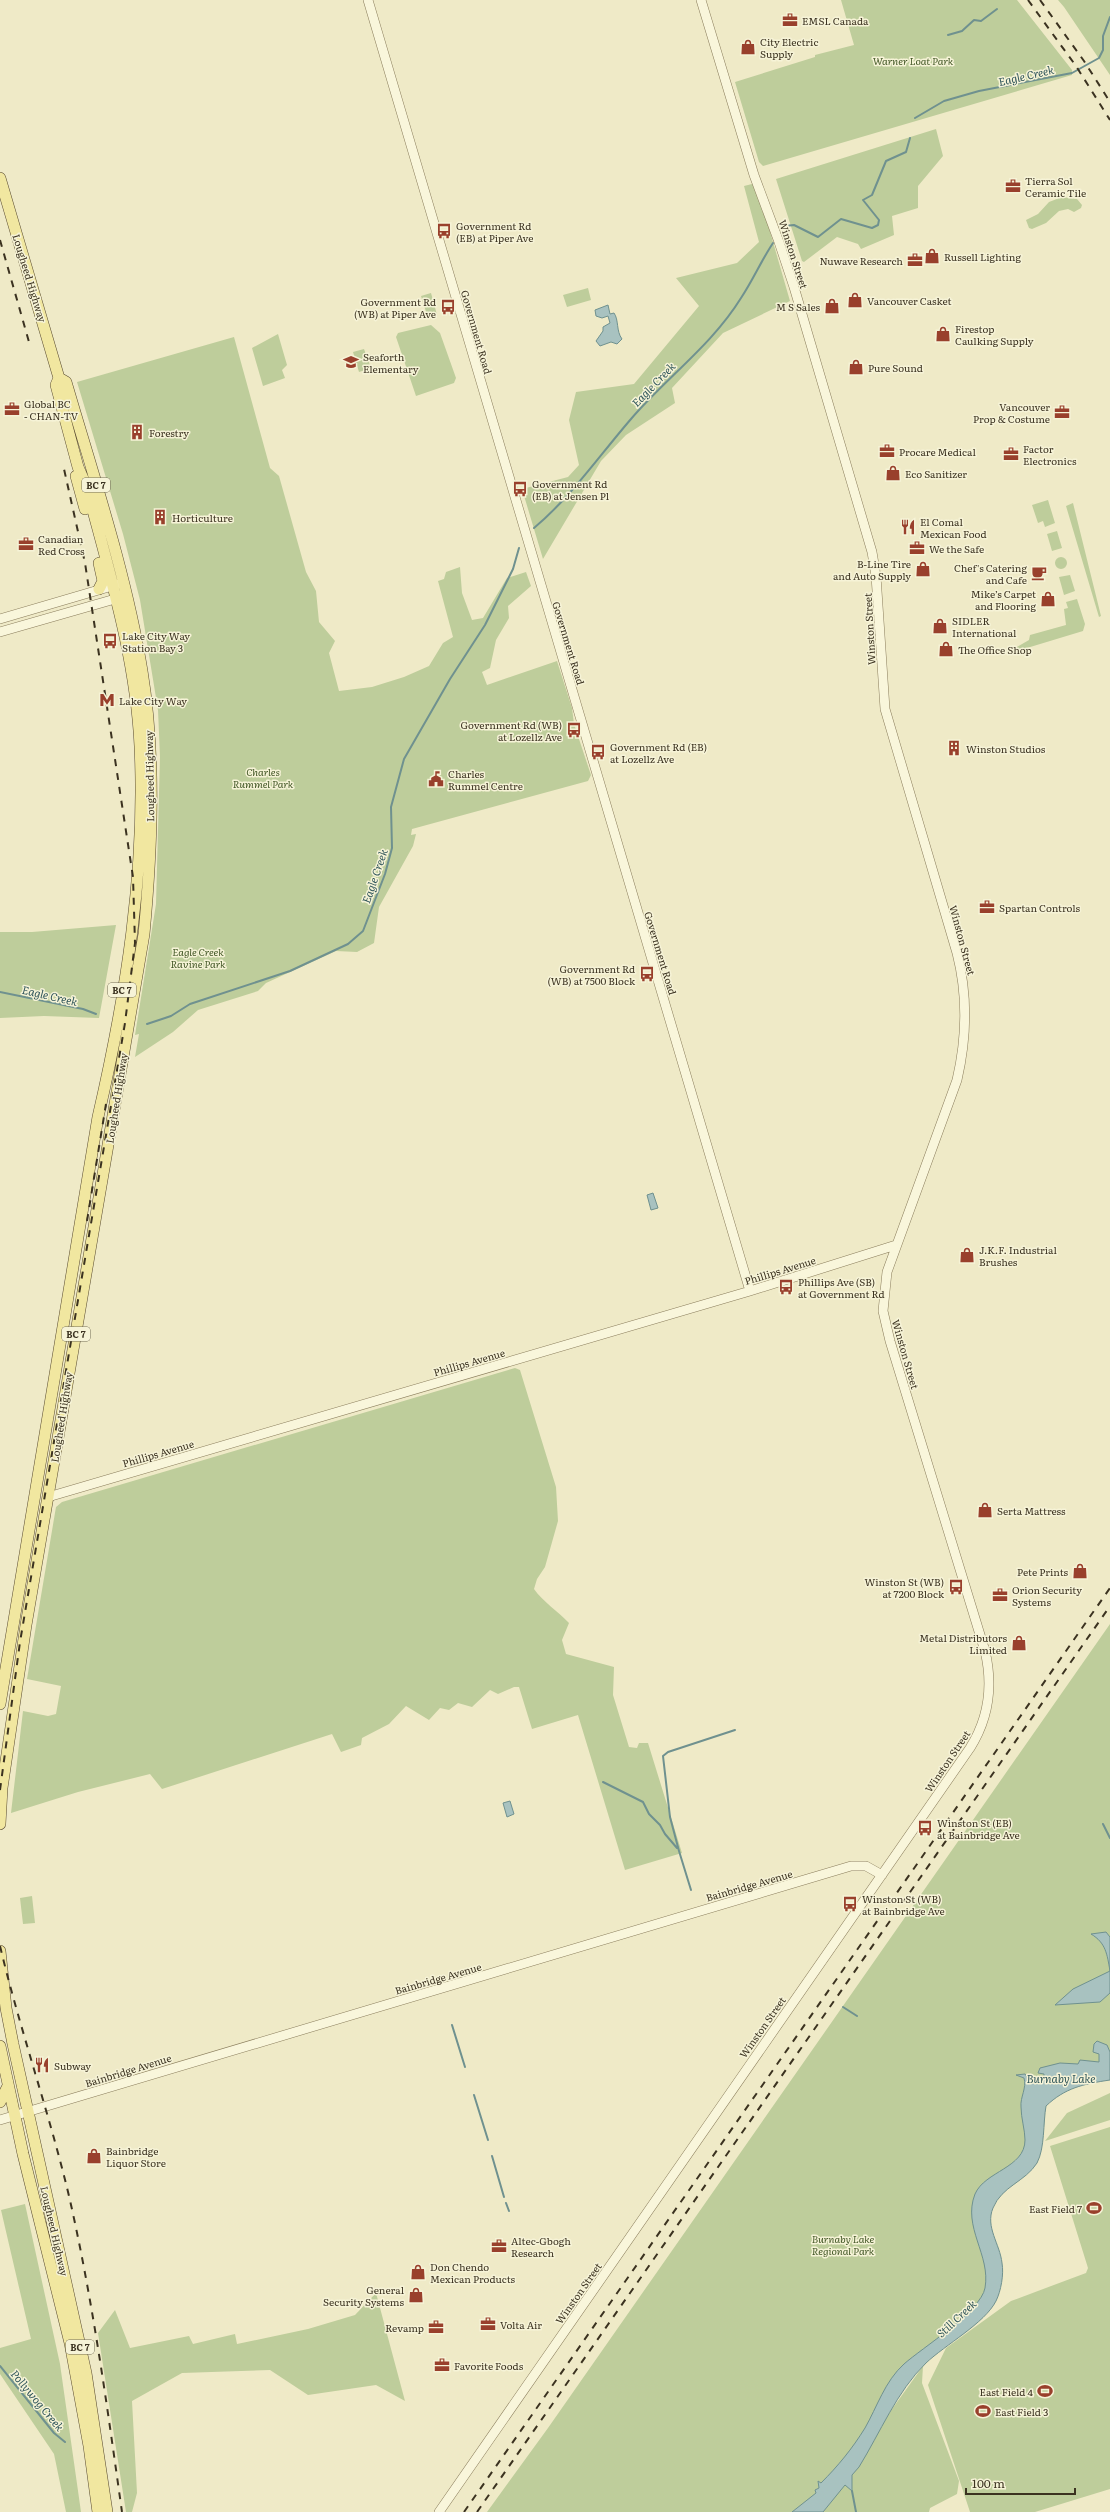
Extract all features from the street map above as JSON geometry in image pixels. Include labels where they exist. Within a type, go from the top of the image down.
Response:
[{"type":"main road","name":"Lougheed Highway","points":[[0,178],[60,378],[66,382],[124,582],[142,672],[147,715],[150,785],[146,917],[11,1724],[0,1824]]},
{"type":"main road","name":"Lougheed Highway","points":[[0,1704],[98,1117],[107,1077],[133,926],[141,826],[140,745],[126,642],[87,488],[78,467],[56,384],[60,378]]},
{"type":"main road","points":[[78,467],[76,477],[102,574],[99,589]]},
{"type":"main road","name":"Lougheed Highway","points":[[0,1951],[6,2008],[86,2372],[107,2512]]},
{"type":"main road","name":"Lougheed Highway","points":[[0,2046],[15,2116],[70,2343],[89,2446],[98,2512]]},
{"type":"main road","points":[[0,2102],[8,2086]]},
{"type":"street","name":"Government Road","points":[[368,0],[750,1291]]},
{"type":"street","name":"Winston Street","points":[[439,2512],[976,1738],[985,1717],[990,1678],[985,1651],[886,1329],[883,1294],[887,1272],[957,1080],[964,1048],[964,986],[957,953],[885,708],[876,576],[871,546],[790,274],[755,181],[701,0]]},
{"type":"street","points":[[0,619],[124,582]]},
{"type":"street","points":[[0,632],[127,595]]},
{"type":"street","name":"Phillips Avenue","points":[[48,1497],[750,1291],[896,1246]]},
{"type":"street","name":"Bainbridge Avenue","points":[[0,2120],[851,1866],[866,1866],[882,1875]]},
{"type":"green space","name":"Warner Loat Park","points":[[841,0],[1017,0],[1072,70],[1072,75],[763,166],[759,162],[735,82],[815,57],[815,55],[854,45]]},
{"type":"green space","points":[[1058,0],[1110,0],[1110,75],[1064,7]]},
{"type":"green space","points":[[936,129],[943,156],[918,186],[918,208],[892,216],[894,235],[861,249],[858,244],[837,237],[804,262],[802,261],[776,179]]},
{"type":"green space","points":[[756,183],[790,301],[723,333],[672,388],[675,403],[626,435],[601,461],[543,559],[522,489],[568,477],[579,465],[569,420],[576,392],[634,384],[699,306],[676,278],[737,263],[759,242],[744,186]]},
{"type":"green space","points":[[1062,197],[1077,199],[1082,205],[1081,208],[1074,212],[1068,209],[1059,211],[1046,223],[1032,229],[1029,228],[1026,220],[1038,214],[1049,202]]},
{"type":"green space","points":[[588,288],[591,300],[567,307],[563,295]]},
{"type":"green space","points":[[431,293],[437,315],[428,318],[421,296]]},
{"type":"green space","points":[[431,325],[440,333],[456,378],[454,383],[416,396],[396,337],[398,333]]},
{"type":"green space","points":[[278,334],[287,365],[282,370],[285,378],[263,386],[252,348]]},
{"type":"green space","name":"Charles Rummel Park","points":[[234,337],[270,468],[279,476],[306,572],[316,591],[319,622],[335,641],[329,653],[339,691],[372,687],[404,677],[429,666],[443,643],[453,637],[438,581],[444,579],[446,572],[460,567],[462,593],[472,620],[483,618],[507,578],[526,572],[531,586],[508,606],[509,618],[496,640],[490,668],[482,672],[487,685],[557,661],[572,708],[574,724],[591,775],[588,781],[412,829],[411,835],[416,834],[413,846],[379,907],[374,943],[357,952],[336,951],[266,983],[258,991],[198,1010],[173,1032],[135,1057],[139,1034],[135,1035],[156,904],[160,757],[158,710],[140,600],[123,534],[77,382]]},
{"type":"green space","points":[[364,349],[371,368],[359,372],[353,352]]},
{"type":"green space","points":[[1048,500],[1055,523],[1045,527],[1043,521],[1038,523],[1032,505]]},
{"type":"green space","points":[[1073,503],[1101,616],[1099,617],[1066,506]]},
{"type":"green space","points":[[1057,531],[1062,548],[1052,551],[1047,534]]},
{"type":"green space","points":[[1063,557],[1066,558],[1066,568],[1059,569],[1056,568],[1055,561],[1056,558]]},
{"type":"green space","points":[[1070,575],[1075,591],[1064,595],[1059,577]]},
{"type":"green space","points":[[1077,599],[1085,624],[1083,631],[1017,651],[1015,648],[1029,640],[1030,635],[1066,625],[1064,609],[1068,608],[1066,602]]},
{"type":"green space","points":[[116,925],[99,1018],[44,1016],[0,1018],[0,932],[32,932]]},
{"type":"green space","points":[[515,1368],[520,1370],[556,1487],[558,1521],[545,1567],[537,1579],[534,1589],[569,1623],[562,1640],[566,1654],[614,1667],[613,1695],[629,1747],[637,1748],[639,1743],[648,1743],[682,1853],[625,1870],[578,1715],[532,1729],[519,1687],[514,1687],[498,1694],[490,1690],[472,1707],[458,1703],[449,1710],[440,1708],[429,1720],[406,1706],[389,1724],[362,1738],[361,1745],[341,1752],[332,1734],[162,1789],[150,1774],[78,1792],[11,1813],[23,1711],[48,1716],[56,1714],[61,1686],[27,1679],[56,1507],[62,1502]]},
{"type":"green space","name":"Burnaby Lake Regional Park","points":[[1110,1624],[1110,2061],[1032,2088],[1027,2149],[986,2189],[987,2294],[960,2323],[902,2371],[860,2442],[802,2512],[487,2512],[548,2428]]},
{"type":"green space","points":[[32,1896],[35,1923],[23,1924],[20,1898]]},
{"type":"green space","points":[[1110,2093],[1110,2120],[1045,2141],[1067,2113]]},
{"type":"green space","points":[[1110,2127],[1110,2489],[1035,2512],[970,2512],[928,2385],[946,2348],[1011,2301],[1086,2273],[1088,2268],[1050,2146]]},
{"type":"green space","points":[[25,2204],[60,2364],[81,2512],[66,2512],[54,2454],[0,2374],[0,2348],[31,2339],[1,2210]]},
{"type":"green space","points":[[376,2293],[405,2401],[376,2385],[308,2395],[270,2370],[182,2373],[132,2401],[137,2493],[132,2512],[126,2512],[98,2333],[115,2310],[130,2348],[189,2336],[193,2344],[235,2334],[237,2344],[308,2329],[355,2315]]},
{"type":"green space","points":[[923,2366],[922,2383],[959,2481],[957,2494],[930,2508],[929,2512],[818,2512]]},
{"type":"water","points":[[608,305],[610,314],[614,313],[616,316],[619,333],[622,339],[617,344],[611,342],[600,346],[596,341],[603,331],[603,327],[610,323],[608,316],[602,318],[596,316],[595,310]]},
{"type":"water","points":[[653,1193],[658,1208],[651,1210],[647,1195]]},
{"type":"water","points":[[510,1801],[514,1814],[507,1817],[503,1803]]},
{"type":"water","points":[[1106,1932],[1110,1937],[1110,1971],[1107,1954],[1103,1945],[1091,1934]]},
{"type":"water","points":[[1110,1971],[1110,1993],[1100,2002],[1055,2005],[1073,1989]]},
{"type":"water","name":"Burnaby Lake","points":[[1097,2041],[1107,2045],[1110,2052],[1110,2080],[1083,2085],[1067,2091],[1046,2106],[1043,2143],[1037,2163],[1026,2175],[1002,2194],[993,2208],[991,2215],[992,2229],[1001,2256],[1003,2272],[999,2292],[991,2309],[974,2326],[926,2363],[906,2386],[867,2454],[852,2475],[852,2491],[845,2485],[823,2512],[792,2512],[816,2493],[815,2490],[819,2488],[818,2481],[821,2483],[850,2450],[865,2428],[886,2386],[897,2371],[912,2357],[950,2329],[973,2307],[981,2297],[985,2288],[986,2276],[974,2230],[972,2206],[975,2194],[980,2186],[1019,2157],[1023,2149],[1025,2136],[1021,2103],[1025,2082],[1024,2078],[1016,2075],[1025,2074],[1028,2078],[1035,2081],[1044,2077],[1044,2074],[1038,2073],[1040,2068],[1060,2063],[1078,2064],[1080,2060],[1099,2062],[1099,2054],[1093,2052],[1094,2044]]},
{"type":"waterway","points":[[948,35],[962,31],[974,20],[981,21],[997,9]]},
{"type":"waterway","name":"Eagle Creek","points":[[915,118],[944,101],[979,91],[1072,73],[1099,58],[1103,50],[1103,36],[1110,17]]},
{"type":"waterway","name":"Eagle Creek","points":[[784,226],[794,225],[818,237],[841,219],[872,228],[878,225],[879,220],[863,200],[872,195],[886,161],[906,152],[910,138]]},
{"type":"waterway","name":"Eagle Creek","points":[[534,528],[573,490],[631,419],[716,331],[741,298],[773,243]]},
{"type":"waterway","name":"Eagle Creek","points":[[147,1024],[171,1016],[190,1004],[290,971],[348,944],[363,931],[385,874],[392,848],[391,807],[404,759],[450,679],[485,625],[513,569],[519,548]]},
{"type":"waterway","name":"Eagle Creek","points":[[0,992],[83,1009],[96,1014]]},
{"type":"waterway","points":[[679,1851],[670,1817],[663,1756],[668,1752],[735,1730]]},
{"type":"waterway","points":[[603,1782],[643,1802],[649,1814],[660,1825],[665,1834],[677,1848]]},
{"type":"waterway","points":[[1103,1824],[1110,1838]]},
{"type":"waterway","points":[[679,1851],[691,1890]]},
{"type":"waterway","points":[[843,2007],[857,2016]]},
{"type":"waterway","points":[[452,2025],[465,2067]]},
{"type":"waterway","points":[[474,2095],[488,2140]]},
{"type":"waterway","points":[[492,2156],[504,2197]]},
{"type":"waterway","points":[[506,2203],[509,2211]]},
{"type":"waterway","name":"Pollywog Creek","points":[[0,2366],[54,2433],[65,2442]]},
{"type":"waterway","points":[[852,2491],[856,2512]]},
{"type":"railway","points":[[1028,0],[1076,66],[1110,120]]},
{"type":"railway","points":[[1040,0],[1084,61],[1110,102]]},
{"type":"railway","points":[[0,240],[29,342]]},
{"type":"railway","points":[[0,1790],[20,1642],[125,1023],[135,943],[133,877],[85,563],[64,469]]},
{"type":"railway","points":[[87,1221],[106,1104]]},
{"type":"railway","points":[[464,2512],[1110,1588]]},
{"type":"railway","points":[[477,2512],[1110,1606]]},
{"type":"railway","points":[[0,1946],[16,2009],[44,2102],[78,2235],[99,2354],[122,2512]]},
{"type":"place","name":"EMSL Canada","points":[[790,20]]},
{"type":"place","name":"City Electric Supply","points":[[748,47]]},
{"type":"place","name":"Tierra Sol Ceramic Tile","points":[[1013,186]]},
{"type":"place","name":"Government Rd (EB) at Piper Ave","points":[[444,231]]},
{"type":"place","name":"Russell Lighting","points":[[932,256]]},
{"type":"place","name":"Nuwave Research","points":[[915,260]]},
{"type":"place","name":"Vancouver Casket","points":[[855,300]]},
{"type":"place","name":"M S Sales","points":[[832,306]]},
{"type":"place","name":"Government Rd (WB) at Piper Ave","points":[[448,307]]},
{"type":"place","name":"Firestop Caulking Supply","points":[[943,334]]},
{"type":"place","name":"Seaforth Elementary","points":[[351,362]]},
{"type":"place","name":"Pure Sound","points":[[856,367]]},
{"type":"place","name":"Global BC - CHAN-TV","points":[[12,409]]},
{"type":"place","name":"Vancouver Prop & Costume","points":[[1062,412]]},
{"type":"place","name":"Forestry","points":[[137,432]]},
{"type":"place","name":"Procare Medical","points":[[887,451]]},
{"type":"place","name":"Factor Electronics","points":[[1011,454]]},
{"type":"place","name":"Eco Sanitizer","points":[[893,473]]},
{"type":"place","name":"Government Rd (EB) at Jensen Pl","points":[[520,489]]},
{"type":"place","name":"Horticulture","points":[[160,517]]},
{"type":"place","name":"El Comal Mexican Food","points":[[908,527]]},
{"type":"place","name":"Canadian Red Cross","points":[[26,544]]},
{"type":"place","name":"We the Safe","points":[[917,548]]},
{"type":"place","name":"B-Line Tire and Auto Supply","points":[[923,569]]},
{"type":"place","name":"Chef's Catering and Cafe","points":[[1039,573]]},
{"type":"place","name":"Mike’s Carpet and Flooring","points":[[1048,599]]},
{"type":"place","name":"SIDLER International","points":[[940,626]]},
{"type":"place","name":"Lake City Way Station Bay 3","points":[[110,641]]},
{"type":"place","name":"The Office Shop","points":[[946,649]]},
{"type":"place","name":"Lake City Way","points":[[107,700]]},
{"type":"place","name":"Government Rd (WB) at Lozellz Ave","points":[[574,730]]},
{"type":"place","name":"Winston Studios","points":[[954,748]]},
{"type":"place","name":"Government Rd (EB) at Lozellz Ave","points":[[598,752]]},
{"type":"place","name":"Charles Rummel Centre","points":[[436,779]]},
{"type":"place","name":"Spartan Controls","points":[[987,907]]},
{"type":"place","name":"Government Rd (WB) at 7500 Block","points":[[647,974]]},
{"type":"place","name":"J.K.F. Industrial Brushes","points":[[967,1255]]},
{"type":"place","name":"Phillips Ave (SB) at Government Rd","points":[[786,1287]]},
{"type":"place","name":"Serta Mattress","points":[[985,1510]]},
{"type":"place","name":"Pete Prints","points":[[1080,1571]]},
{"type":"place","name":"Winston St (WB) at 7200 Block","points":[[956,1587]]},
{"type":"place","name":"Orion Security Systems","points":[[1000,1595]]},
{"type":"place","name":"Metal Distributors Limited","points":[[1019,1643]]},
{"type":"place","name":"Winston St (EB) at Bainbridge Ave","points":[[925,1828]]},
{"type":"place","name":"Winston St (WB) at Bainbridge Ave","points":[[850,1904]]},
{"type":"place","name":"Subway","points":[[42,2065]]},
{"type":"place","name":"Bainbridge Liquor Store","points":[[94,2156]]},
{"type":"place","name":"East Field 7","points":[[1094,2208]]},
{"type":"place","name":"Altec-Gbogh Research","points":[[499,2246]]},
{"type":"place","name":"Don Chendo Mexican Products","points":[[418,2272]]},
{"type":"place","name":"General Security Systems","points":[[416,2295]]},
{"type":"place","name":"Volta Air","points":[[488,2324]]},
{"type":"place","name":"Revamp","points":[[436,2327]]},
{"type":"place","name":"Favorite Foods","points":[[442,2365]]},
{"type":"place","name":"East Field 4","points":[[1045,2391]]},
{"type":"place","name":"East Field 3","points":[[983,2411]]},
{"type":"park label","name":"Eagle Creek Ravine Park","points":[[198,956]]},
{"type":"water label","name":"Still Creek","points":[[956,2318]]}]
